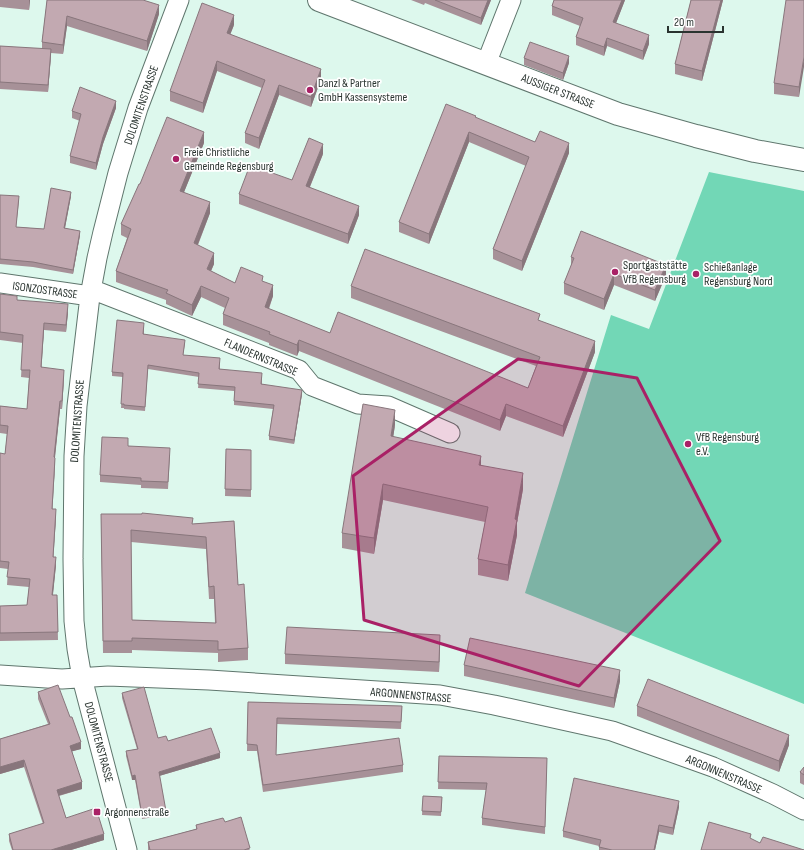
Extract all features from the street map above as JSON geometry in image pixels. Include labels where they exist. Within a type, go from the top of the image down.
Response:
[{"type":"street","name":"DOLOMITENSTRASSE","points":[[127,850],[82,678],[77,649],[74,621],[73,559],[74,456],[77,406],[91,292],[103,232],[118,173],[135,116],[180,0]]},
{"type":"street","name":"AUSSIGER STRASSE","points":[[319,0],[618,114],[696,136],[804,160]]},
{"type":"street","points":[[486,64],[511,0]]},
{"type":"street","name":"ISONZOSTRASSE","points":[[0,283],[91,292]]},
{"type":"street","name":"FLANDERNSTRASSE","points":[[91,292],[299,370],[312,386],[358,404],[388,406],[450,433]]},
{"type":"street","name":"ARGONNENSTRASSE","points":[[0,675],[62,679],[108,676],[201,680],[424,694],[494,705],[612,731],[713,767],[773,794],[804,810]]},
{"type":"highlighted area","points":[[518,359],[637,378],[720,541],[579,686],[364,620],[353,476]]},
{"type":"green space","name":"VfB Regensburg e.V.","points":[[709,172],[804,191],[804,704],[525,593],[611,315],[649,329]]},
{"type":"building","points":[[47,0],[143,0],[159,5],[147,41],[67,16],[63,45],[42,42]]},
{"type":"building","points":[[435,0],[488,0],[481,18]]},
{"type":"building","points":[[554,0],[622,0],[613,22],[649,35],[643,51],[607,38],[604,47],[576,37],[583,18],[552,6]]},
{"type":"building","points":[[691,0],[721,0],[702,71],[675,64]]},
{"type":"building","points":[[786,0],[804,0],[804,57],[799,87],[774,83]]},
{"type":"building","points":[[202,3],[234,15],[227,33],[321,69],[311,97],[279,85],[259,138],[245,133],[265,80],[217,61],[203,103],[170,91]]},
{"type":"building","points":[[530,42],[569,56],[563,73],[524,58]]},
{"type":"building","points":[[0,46],[51,49],[48,85],[0,82]]},
{"type":"building","points":[[80,87],[116,101],[103,137],[96,163],[70,156],[81,114],[72,111]]},
{"type":"building","points":[[446,104],[535,142],[540,131],[569,143],[522,261],[493,249],[529,157],[469,132],[429,234],[399,222]]},
{"type":"building","points":[[167,117],[204,132],[180,191],[210,202],[194,243],[214,253],[207,269],[235,283],[241,267],[263,276],[262,281],[273,285],[265,307],[330,333],[338,312],[528,388],[540,357],[351,286],[365,249],[540,314],[538,320],[595,341],[563,426],[506,404],[500,420],[299,340],[297,345],[269,334],[270,332],[223,314],[229,298],[201,286],[192,305],[166,293],[168,290],[116,271],[131,229],[121,224],[140,184]]},
{"type":"building","points":[[309,138],[323,144],[306,186],[359,206],[348,234],[239,194],[250,165],[292,180]]},
{"type":"building","points":[[51,188],[71,192],[64,228],[80,231],[73,270],[33,262],[0,259],[0,195],[19,196],[16,227],[44,229]]},
{"type":"building","name":"Sportgaststätte VfB Regensburg","points":[[581,231],[666,265],[655,290],[614,274],[604,299],[564,283],[574,258],[571,257]]},
{"type":"building","points":[[0,294],[17,296],[17,300],[68,304],[66,325],[44,323],[41,367],[64,370],[62,401],[60,401],[54,457],[52,509],[56,509],[53,557],[56,557],[52,595],[57,595],[58,632],[0,633],[0,606],[27,605],[30,579],[7,577],[9,562],[0,561],[0,453],[5,454],[8,426],[0,425],[0,406],[27,409],[30,370],[21,370],[23,335],[0,332]]},
{"type":"building","points":[[117,320],[144,323],[143,334],[185,340],[183,355],[220,358],[219,369],[262,373],[261,384],[302,390],[294,440],[269,436],[274,405],[234,401],[235,387],[198,384],[199,373],[148,365],[145,407],[121,404],[123,373],[112,372]]},
{"type":"building","points":[[363,404],[395,410],[391,436],[481,456],[479,465],[523,473],[515,519],[517,520],[508,565],[478,559],[488,507],[383,484],[374,538],[342,533]]},
{"type":"building","points":[[102,437],[128,438],[128,446],[170,448],[168,482],[141,481],[141,478],[100,475]]},
{"type":"building","points":[[226,449],[251,450],[251,490],[225,489]]},
{"type":"building","points":[[101,514],[142,514],[193,518],[192,524],[234,521],[238,585],[244,584],[248,648],[218,650],[218,641],[132,638],[132,641],[103,641]],"holes":[[[131,530],[206,537],[209,587],[214,586],[216,623],[132,620]]]},
{"type":"building","points":[[287,627],[440,635],[439,662],[285,654]]},
{"type":"building","points":[[470,638],[620,670],[614,698],[464,665]]},
{"type":"building","points":[[648,679],[789,735],[779,761],[637,706]]},
{"type":"building","points":[[58,685],[81,742],[70,746],[82,782],[57,790],[66,818],[96,808],[104,834],[51,850],[13,850],[9,834],[44,823],[24,760],[0,767],[0,739],[50,724],[38,692]]},
{"type":"building","points":[[144,687],[158,738],[166,736],[168,741],[211,728],[220,753],[159,772],[166,811],[142,815],[135,775],[132,776],[126,751],[138,749],[122,693]]},
{"type":"building","points":[[248,702],[402,706],[401,722],[277,718],[276,755],[399,738],[403,765],[263,785],[257,745],[247,744]]},
{"type":"building","points":[[439,756],[547,758],[545,827],[482,818],[487,783],[438,782]]},
{"type":"building","points":[[804,767],[804,775],[800,772]]},
{"type":"building","points":[[574,778],[679,801],[673,828],[659,825],[654,850],[612,850],[599,847],[601,840],[563,831]]},
{"type":"building","points":[[423,796],[442,797],[441,812],[422,811]]},
{"type":"building","points":[[241,817],[250,848],[244,850],[150,850],[148,842],[197,829],[196,825],[223,818],[225,822]]},
{"type":"building","points":[[709,822],[751,834],[750,838],[760,843],[763,837],[804,850],[701,850]]},
{"type":"place","name":"Danzl & Partner GmbH Kassensysteme","points":[[310,90]]},
{"type":"place","name":"Freie Christliche Gemeinde Regensburg","points":[[176,159]]},
{"type":"place","name":"Sportgaststätte VfB Regensburg","points":[[615,272]]},
{"type":"place","name":"Schießanlage Regensburg Nord","points":[[696,274]]},
{"type":"place","name":"VfB Regensburg e.V.","points":[[688,444]]},
{"type":"place","name":"Argonnenstraße","points":[[97,812]]}]
